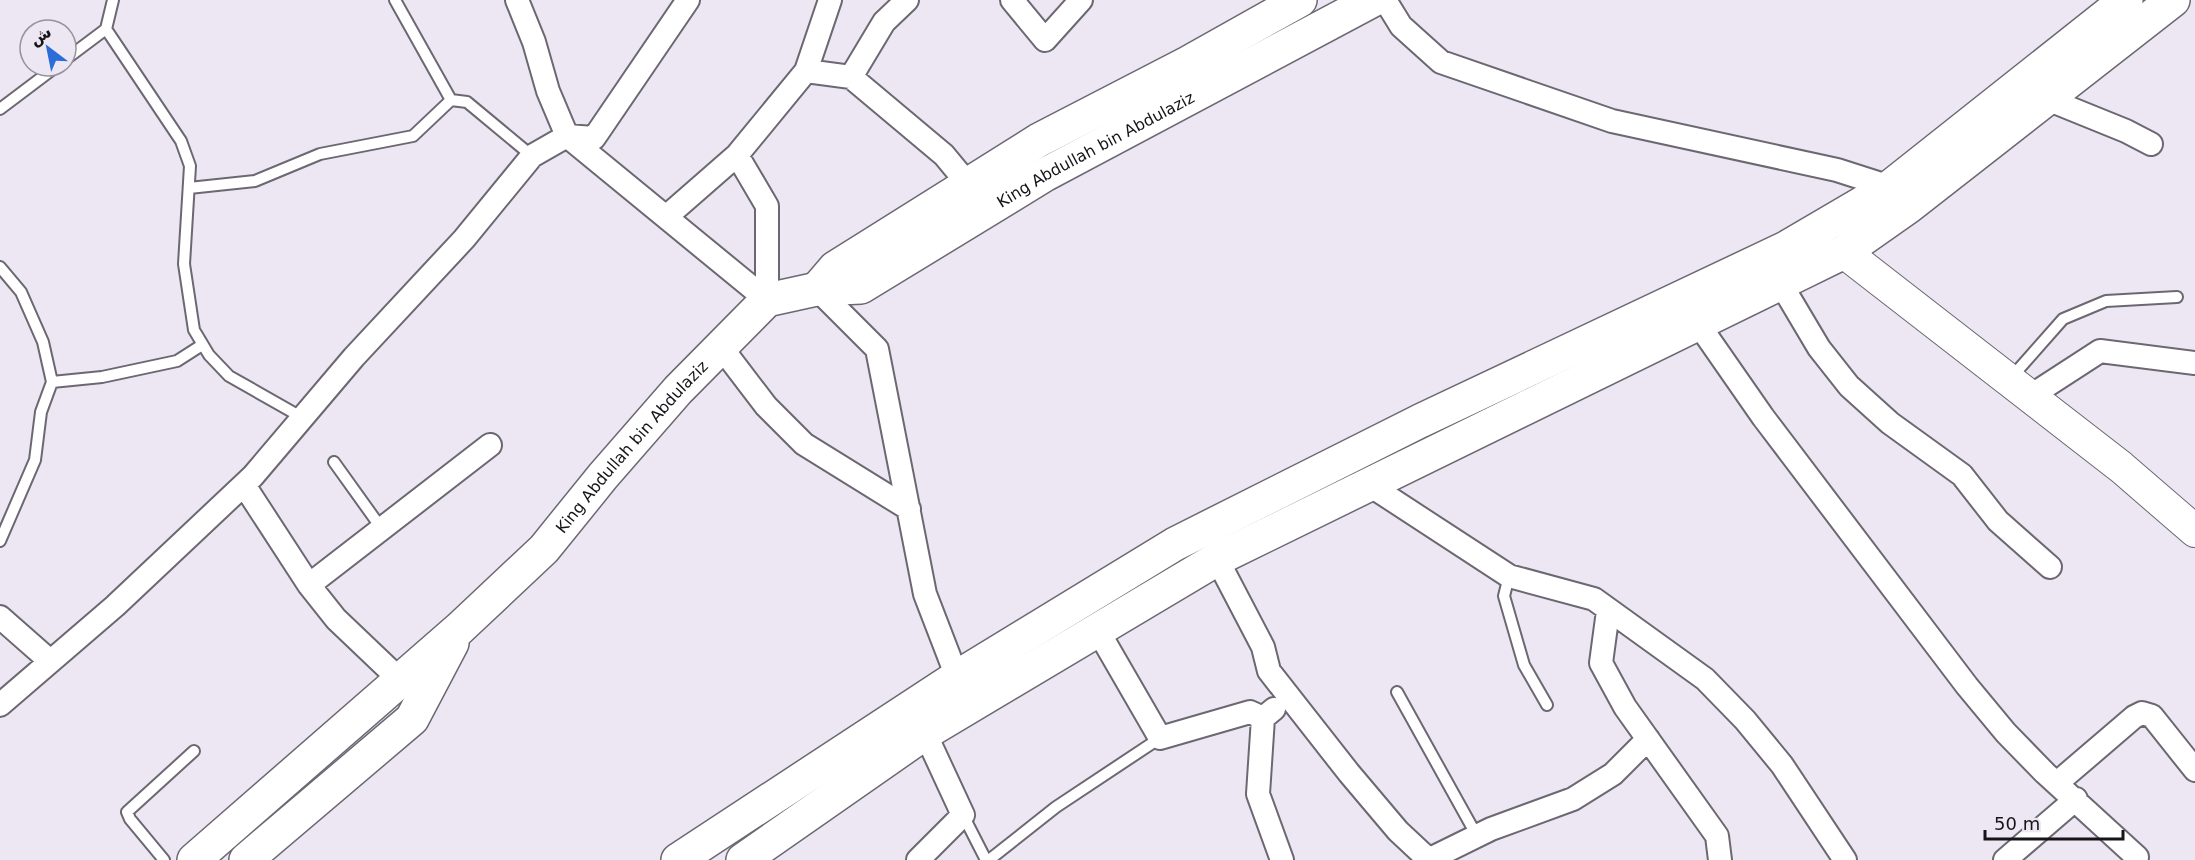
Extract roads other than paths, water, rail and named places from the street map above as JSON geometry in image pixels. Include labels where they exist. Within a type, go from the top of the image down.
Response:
[{"type":"main road","name":"King Abdullah bin Abdulaziz","points":[[817,289],[835,268],[1039,140],[1188,63],[1300,0]]},
{"type":"main road","name":"King Abdullah bin Abdulaziz","points":[[194,860],[460,628],[544,549],[603,476],[678,390],[767,300],[817,289],[861,287],[1046,174],[1373,0]]},
{"type":"main road","points":[[743,860],[925,733],[966,690],[1097,629],[1217,558],[1699,325],[1844,252],[1899,197],[2126,0]]},
{"type":"main road","points":[[678,860],[966,690],[1175,544],[1431,416],[1899,197],[2047,99],[2173,0]]},
{"type":"main road","name":"King Abdullah bin Abdulaziz","points":[[246,860],[412,719],[460,628]]},
{"type":"street","points":[[517,0],[534,42],[548,92],[567,136],[767,300]]},
{"type":"street","points":[[0,705],[115,606],[243,485],[354,357],[464,239],[532,156],[567,136],[594,138],[688,0]]},
{"type":"street","points":[[666,218],[737,155],[806,70],[830,0]]},
{"type":"street","points":[[852,77],[884,22],[907,0]]},
{"type":"street","points":[[1012,0],[1045,40],[1081,0]]},
{"type":"street","points":[[1385,0],[1401,26],[1441,63],[1612,121],[1837,170],[1899,197]]},
{"type":"street","points":[[806,70],[852,77],[945,155],[968,184]]},
{"type":"street","points":[[2047,99],[2126,131],[2151,144]]},
{"type":"street","points":[[737,155],[767,206],[767,300]]},
{"type":"street","points":[[1844,252],[2121,467],[2195,531]]},
{"type":"street","points":[[1781,284],[1820,348],[1849,386],[1890,423],[1962,475],[1998,521],[2050,567]]},
{"type":"street","points":[[817,289],[877,349],[925,594],[966,690]]},
{"type":"street","points":[[1699,325],[1764,417],[1912,616],[2006,733],[2137,856]]},
{"type":"street","points":[[721,347],[766,406],[804,444],[909,509]]},
{"type":"street","points":[[2019,388],[2100,351],[2195,363]]},
{"type":"street","points":[[309,585],[490,445]]},
{"type":"street","points":[[1368,484],[1509,576],[1594,599],[1705,679],[1745,720],[1782,765],[1845,860]]},
{"type":"street","points":[[243,485],[309,585],[336,619],[399,679]]},
{"type":"street","points":[[1217,558],[1263,647],[1269,671],[1398,831],[1428,859],[1477,836],[1573,799],[1613,774],[1648,739]]},
{"type":"street","points":[[1608,611],[1601,663],[1626,707],[1717,836],[1720,860]]},
{"type":"street","points":[[0,617],[50,661]]},
{"type":"street","points":[[1097,629],[1160,738],[1250,712],[1263,718]]},
{"type":"street","points":[[1282,860],[1258,794],[1263,718],[1289,698]]},
{"type":"street","points":[[2057,783],[2134,717],[2142,713],[2152,717],[2195,770]]},
{"type":"street","points":[[918,860],[963,815],[925,733]]},
{"type":"street","points":[[2005,860],[2076,799]]},
{"type":"lane","points":[[78,50],[106,29],[113,0]]},
{"type":"lane","points":[[395,0],[451,100]]},
{"type":"lane","points":[[106,29],[181,141],[190,166],[183,264],[194,330],[202,345],[229,376],[303,418]]},
{"type":"lane","points":[[0,109],[41,78]]},
{"type":"lane","points":[[189,188],[255,181],[320,154],[413,136],[451,100]]},
{"type":"lane","points":[[451,100],[467,102],[532,156]]},
{"type":"lane","points":[[0,267],[21,292],[43,342],[52,382],[41,412],[35,460],[0,541]]},
{"type":"lane","points":[[2019,388],[2063,319],[2106,301],[2177,297]]},
{"type":"lane","points":[[52,382],[102,377],[177,361],[202,345]]},
{"type":"lane","points":[[334,462],[382,529]]},
{"type":"lane","points":[[1509,576],[1504,596],[1524,665],[1547,705]]},
{"type":"lane","points":[[1397,692],[1477,836]]},
{"type":"lane","points":[[963,815],[987,860],[1056,807],[1160,738]]},
{"type":"lane","points":[[164,860],[130,819],[127,812],[194,751]]}]
